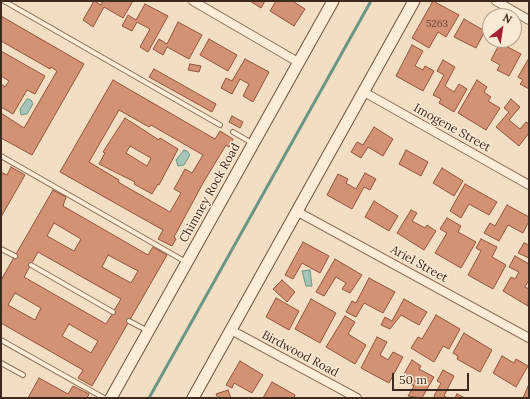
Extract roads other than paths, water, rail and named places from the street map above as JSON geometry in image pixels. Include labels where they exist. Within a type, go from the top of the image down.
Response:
[{"type":"main road","name":"Chimney Rock Road","points":[[111,398],[333,1]]},
{"type":"main road","points":[[193,398],[298,212],[414,1]]},
{"type":"street","points":[[193,1],[298,62]]},
{"type":"street","points":[[496,1],[529,20]]},
{"type":"street","name":"Imogene Street","points":[[364,92],[529,185]]},
{"type":"street","name":"Ariel Street","points":[[298,212],[529,338]]},
{"type":"street","name":"Birdwood Road","points":[[231,330],[357,398]]},
{"type":"lane","points":[[4,1],[220,125]]},
{"type":"lane","points":[[233,132],[252,144]]},
{"type":"lane","points":[[1,156],[187,262]]},
{"type":"lane","points":[[1,248],[15,256]]},
{"type":"lane","points":[[30,265],[113,312]]},
{"type":"lane","points":[[129,321],[148,331]]},
{"type":"lane","points":[[1,340],[104,398]]},
{"type":"lane","points":[[1,363],[23,375]]},
{"type":"waterway","points":[[149,398],[371,1]]}]
